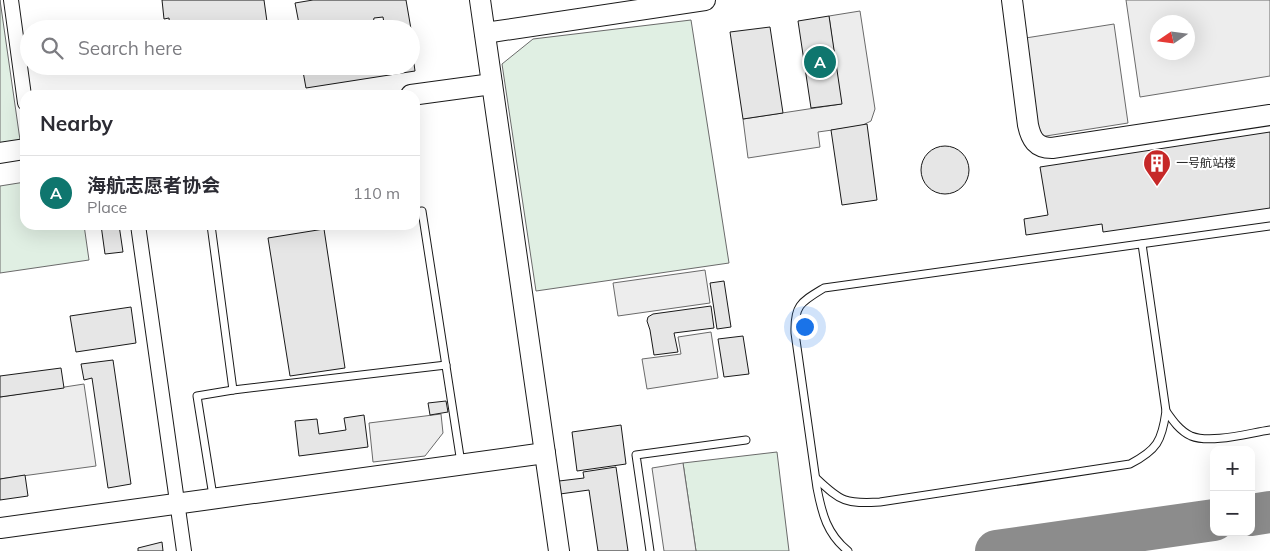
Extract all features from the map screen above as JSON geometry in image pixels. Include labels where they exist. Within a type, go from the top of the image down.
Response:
[{"type":"street","points":[[11,0],[20,66]]},
{"type":"street","points":[[480,0],[559,551]]},
{"type":"street","points":[[485,33],[705,0]]},
{"type":"street","points":[[1012,0],[1030,135],[1041,147],[1052,148],[1270,115]]},
{"type":"street","points":[[21,75],[23,90]]},
{"type":"street","points":[[420,94],[492,84]]},
{"type":"street","points":[[0,153],[20,150]]},
{"type":"street","points":[[139,230],[184,551]]},
{"type":"street","points":[[0,528],[545,453]]},
{"type":"lane","points":[[420,211],[422,211],[461,465]]},
{"type":"lane","points":[[848,551],[830,534],[822,510],[816,478],[795,333],[794,315],[803,300],[824,288],[1270,226]]},
{"type":"lane","points":[[212,230],[234,390]]},
{"type":"lane","points":[[816,478],[834,496],[852,503],[880,502],[1130,464],[1149,454],[1163,433],[1166,411],[1142,244]]},
{"type":"lane","points":[[214,499],[197,396],[446,365]]},
{"type":"lane","points":[[1166,411],[1175,424],[1192,436],[1218,438],[1270,430]]},
{"type":"lane","points":[[650,551],[636,455],[746,440]]},
{"type":"green space","points":[[0,0],[20,140],[0,143]]},
{"type":"green space","points":[[691,20],[729,263],[536,291],[502,64],[533,39]]},
{"type":"green space","points":[[20,183],[20,230],[85,230],[89,260],[0,273],[0,186]]},
{"type":"green space","points":[[777,452],[789,551],[696,551],[683,463]]},
{"type":"shaded area","points":[[1126,0],[1270,0],[1270,76],[1140,97]]},
{"type":"shaded area","points":[[860,11],[875,109],[871,121],[861,126],[818,132],[820,147],[748,158],[743,119],[841,104],[829,16]]},
{"type":"shaded area","points":[[1114,24],[1128,123],[1027,139],[1013,40]]},
{"type":"shaded area","points":[[705,270],[710,303],[618,316],[613,283]]},
{"type":"shaded area","points":[[711,332],[718,378],[647,389],[642,359],[681,354],[678,337]]},
{"type":"shaded area","points":[[84,384],[96,466],[0,479],[0,397]]},
{"type":"shaded area","points":[[441,414],[443,433],[425,456],[373,462],[369,423]]},
{"type":"shaded area","points":[[683,463],[696,551],[664,551],[652,468]]},
{"type":"building","points":[[162,0],[264,0],[267,20],[169,20],[169,18],[164,19]]},
{"type":"building","points":[[313,0],[406,0],[409,20],[384,20],[383,17],[374,18],[374,20],[298,20],[295,3]]},
{"type":"building","points":[[829,16],[842,104],[811,108],[798,21]]},
{"type":"building","points":[[770,27],[783,113],[743,119],[730,32]]},
{"type":"building","points":[[304,75],[389,75],[306,88]]},
{"type":"building","points":[[867,124],[877,200],[842,205],[831,130]]},
{"type":"building","name":"一号航站楼","points":[[1270,132],[1270,208],[1103,232],[1102,224],[1026,235],[1024,219],[1048,215],[1040,167]]},
{"type":"building","points":[[945,146],[954,148],[962,153],[967,161],[969,170],[967,179],[962,187],[954,192],[945,194],[936,192],[928,187],[923,179],[921,170],[923,161],[928,153],[936,148]]},
{"type":"building","points":[[102,230],[120,230],[123,252],[105,254]]},
{"type":"building","points":[[324,230],[345,368],[290,376],[268,238]]},
{"type":"building","points":[[724,281],[731,327],[717,329],[710,283]]},
{"type":"building","points":[[711,306],[714,328],[674,333],[678,352],[654,355],[647,321],[648,317],[653,314]]},
{"type":"building","points":[[131,307],[136,343],[76,352],[70,316]]},
{"type":"building","points":[[743,336],[749,374],[724,377],[718,339]]},
{"type":"building","points":[[113,360],[131,484],[108,488],[92,378],[84,380],[81,364]]},
{"type":"building","points":[[61,368],[64,388],[0,397],[0,376]]},
{"type":"building","points":[[446,401],[448,412],[430,415],[428,403]]},
{"type":"building","points":[[364,415],[368,447],[299,456],[295,421],[317,419],[319,434],[346,430],[344,418]]},
{"type":"building","points":[[621,425],[626,464],[577,471],[572,432]]},
{"type":"building","points":[[616,467],[628,551],[598,551],[589,490],[560,494],[559,481],[584,478],[583,472]]},
{"type":"building","points":[[25,475],[28,496],[0,500],[0,479]]},
{"type":"building","points":[[162,542],[163,551],[138,551],[138,548]]},
{"type":"taxiway","points":[[1255,514],[1270,512]]},
{"type":"taxiway","points":[[996,551],[1210,521]]},
{"type":"place","name":"海航志愿者协会","points":[[820,62]]},
{"type":"place","name":"一号航站楼","points":[[1157,187]]}]
